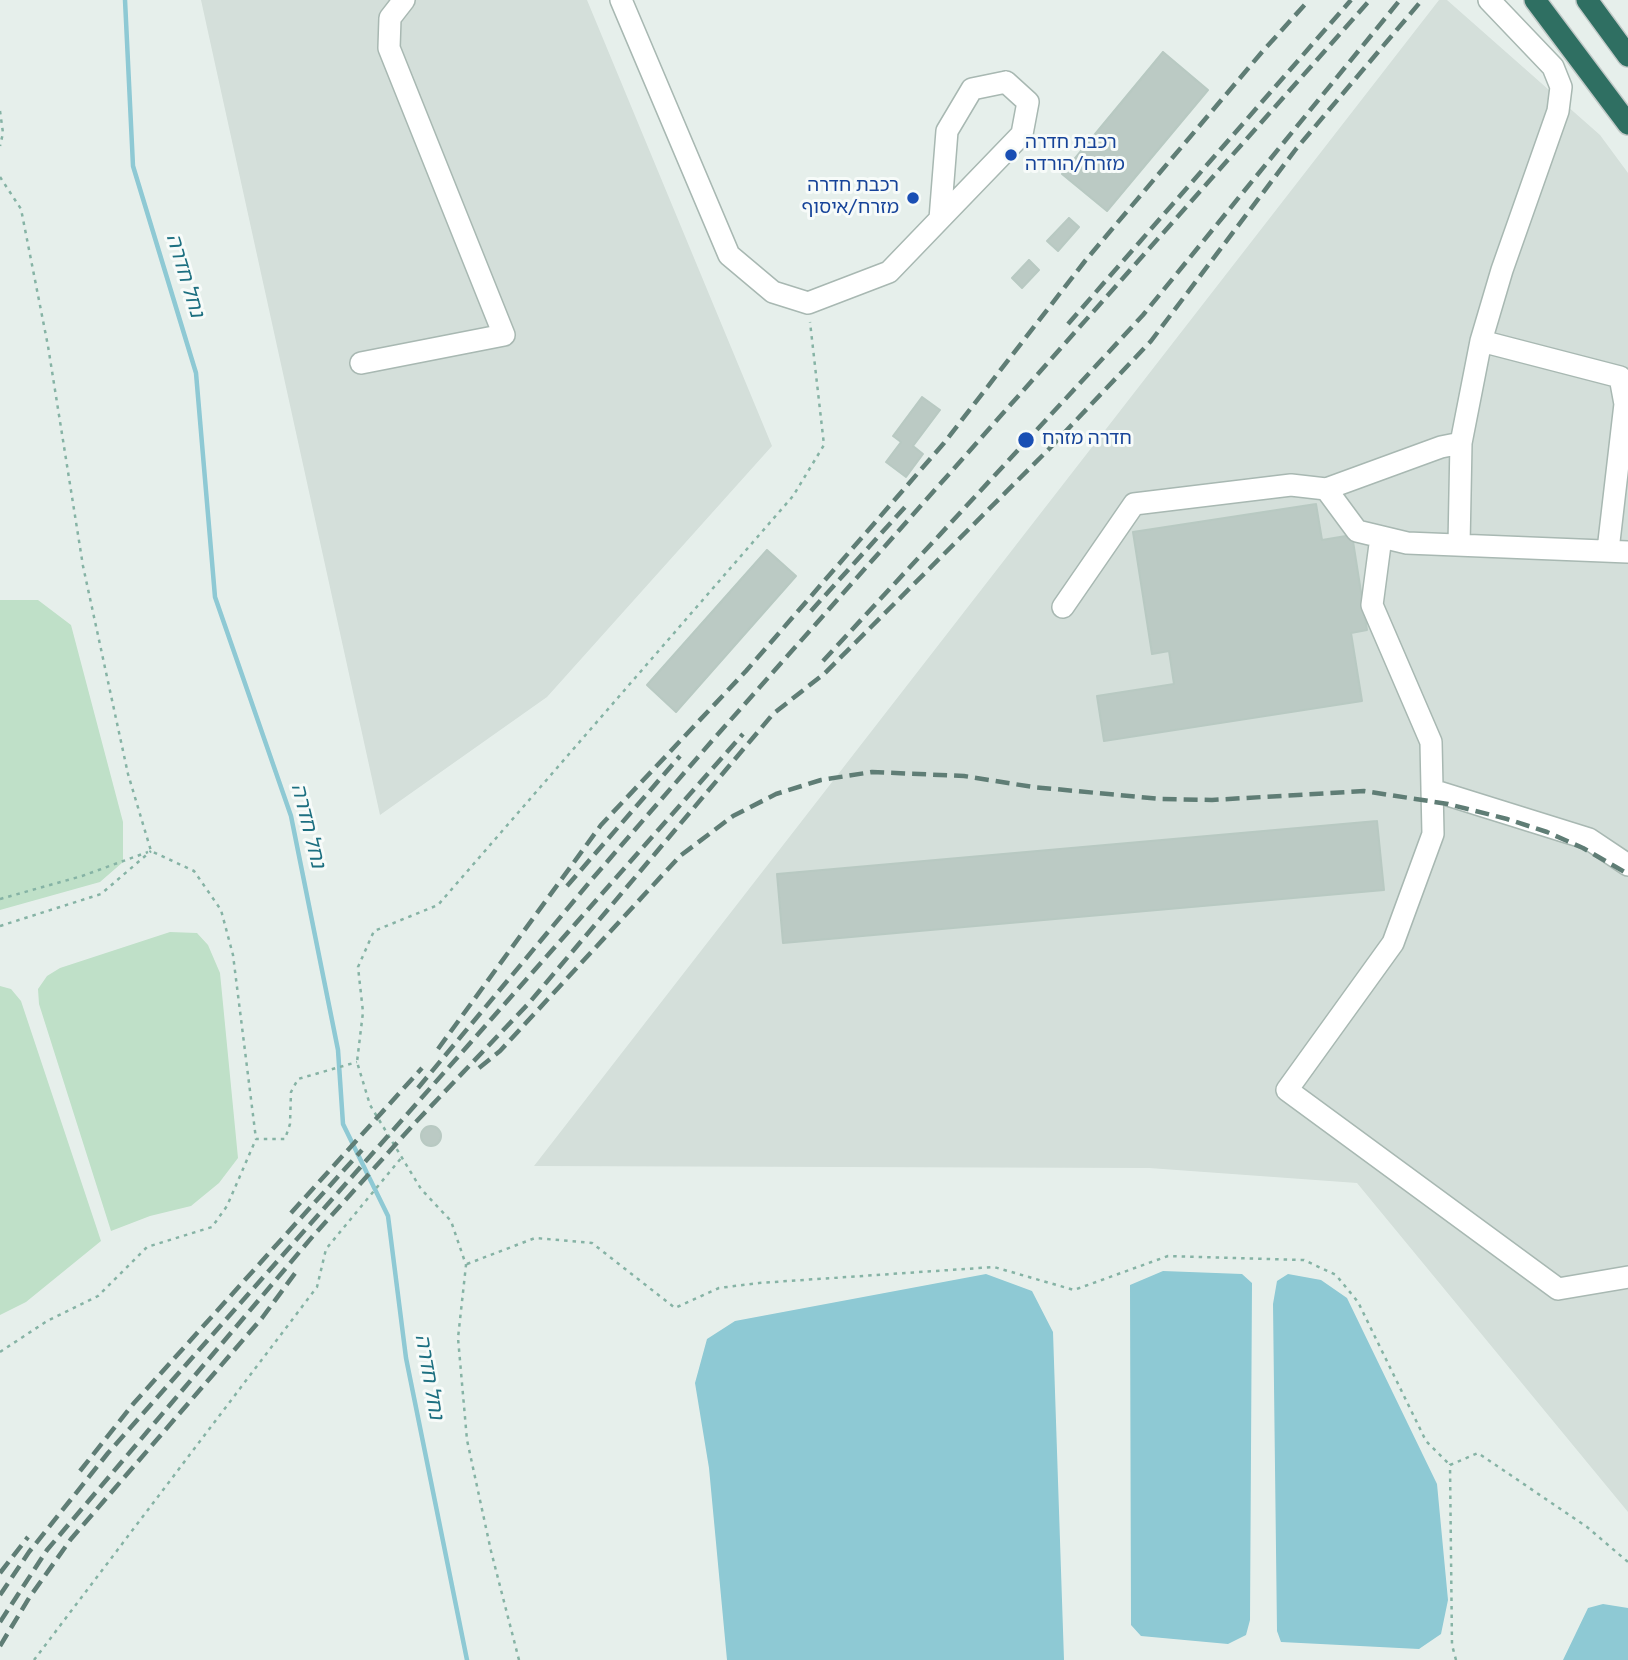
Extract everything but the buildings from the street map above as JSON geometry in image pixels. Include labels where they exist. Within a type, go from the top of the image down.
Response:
[{"type":"highway","points":[[1535,0],[1628,124]]},
{"type":"highway","points":[[1587,0],[1628,56]]},
{"type":"street","points":[[361,363],[504,335],[389,48],[390,18],[404,0]]},
{"type":"street","points":[[621,0],[729,255],[774,292],[808,303],[889,272],[1022,134],[1028,102],[1006,82],[972,89],[947,131],[940,219]]},
{"type":"street","points":[[1459,545],[1461,443],[1481,341],[1556,119],[1561,87],[1553,67],[1489,0]]},
{"type":"street","points":[[1326,489],[1357,531],[1406,543],[1618,551],[1625,404],[1620,377],[1481,341]]},
{"type":"street","points":[[1063,607],[1134,504],[1291,485],[1326,489],[1441,447],[1461,443]]},
{"type":"street","points":[[1381,537],[1372,605],[1432,742],[1433,834],[1392,943],[1287,1090],[1558,1289],[1628,1277]]},
{"type":"street","points":[[1432,789],[1589,839],[1628,865]]},
{"type":"path","points":[[0,111],[3,133],[0,145]]},
{"type":"path","points":[[0,177],[21,209],[48,346],[83,566],[128,774],[151,851]]},
{"type":"path","points":[[519,1660],[467,1440],[458,1338],[466,1265],[451,1221],[421,1189],[370,1105],[357,1062],[363,1012],[358,967],[374,931],[438,905],[793,496],[824,445],[808,303]]},
{"type":"path","points":[[0,926],[101,894],[151,851]]},
{"type":"path","points":[[0,899],[82,876],[151,851],[194,871],[220,910],[233,955],[256,1139],[228,1206],[212,1227],[147,1247],[99,1296],[47,1321],[0,1352]]},
{"type":"path","points":[[256,1139],[285,1139],[290,1124],[291,1092],[298,1079],[357,1062]]},
{"type":"path","points":[[34,1660],[317,1287],[326,1249],[402,1157]]},
{"type":"path","points":[[466,1265],[535,1238],[592,1243],[675,1308],[719,1288],[772,1282],[995,1267],[1074,1290],[1168,1256],[1304,1260],[1336,1275],[1358,1302],[1426,1441],[1450,1465],[1452,1645],[1455,1660]]},
{"type":"path","points":[[1450,1465],[1478,1453],[1587,1527],[1628,1562]]},
{"type":"shaded area","points":[[201,0],[587,0],[772,446],[547,697],[380,815]]},
{"type":"shaded area","points":[[1439,0],[1447,0],[1600,135],[1628,173],[1628,1512],[1357,1183],[1149,1168],[534,1166]]},
{"type":"green space","points":[[0,600],[38,600],[71,625],[123,822],[123,862],[100,882],[0,910]]},
{"type":"green space","points":[[170,932],[197,933],[208,945],[220,973],[238,1158],[219,1183],[191,1206],[150,1216],[111,1231],[39,1004],[38,989],[47,976],[60,968]]},
{"type":"green space","points":[[0,986],[11,989],[21,1001],[101,1241],[26,1302],[0,1315]]},
{"type":"water","points":[[1163,1271],[1242,1274],[1252,1283],[1250,1620],[1246,1635],[1228,1644],[1141,1636],[1131,1625],[1130,1285]]},
{"type":"water","points":[[986,1274],[1032,1291],[1053,1332],[1064,1660],[727,1660],[709,1468],[695,1383],[707,1339],[735,1321]]},
{"type":"water","points":[[1288,1274],[1321,1280],[1347,1298],[1437,1484],[1448,1600],[1441,1634],[1419,1649],[1281,1642],[1277,1631],[1273,1304],[1277,1281]]},
{"type":"water","points":[[1603,1604],[1628,1608],[1628,1660],[1563,1660],[1588,1608]]},
{"type":"waterway","name":"נחל חדרה","points":[[125,0],[133,166],[196,373],[215,597],[291,816],[338,1050],[343,1124],[388,1216],[406,1358],[467,1660]]},
{"type":"railway","points":[[438,1049],[601,825],[746,671],[944,443],[1085,261],[1309,0]]},
{"type":"railway","points":[[1068,324],[1351,0]]},
{"type":"railway","points":[[418,1088],[593,878],[711,742],[1370,0]]},
{"type":"railway","points":[[823,661],[1143,315],[1400,0]]},
{"type":"railway","points":[[0,1622],[47,1550],[313,1236],[529,1003],[773,714],[825,673],[1049,449],[1151,341],[1296,149],[1422,0]]},
{"type":"railway","points":[[811,611],[905,507]]},
{"type":"railway","points":[[0,1595],[29,1552],[108,1453],[743,734]]},
{"type":"railway","points":[[567,886],[680,756]]},
{"type":"railway","points":[[479,1068],[500,1051],[680,856],[733,816],[776,794],[821,780],[872,772],[964,776],[1033,787],[1161,799],[1212,800],[1364,791],[1448,804],[1507,819],[1547,832],[1583,848],[1628,874]]},
{"type":"railway","points":[[291,1213],[422,1068]]},
{"type":"railway","points":[[80,1471],[134,1403],[362,1150]]},
{"type":"railway","points":[[0,1646],[29,1598],[71,1539],[262,1318],[297,1267]]},
{"type":"railway","points":[[0,1573],[28,1537]]},
{"type":"place","name":"רכבת חדרה מזרח/הורדה","points":[[1011,155]]},
{"type":"place","name":"רכבת חדרה מזרח/איסוף","points":[[913,198]]},
{"type":"place","name":"חדרה מזרח","points":[[1026,440]]}]
